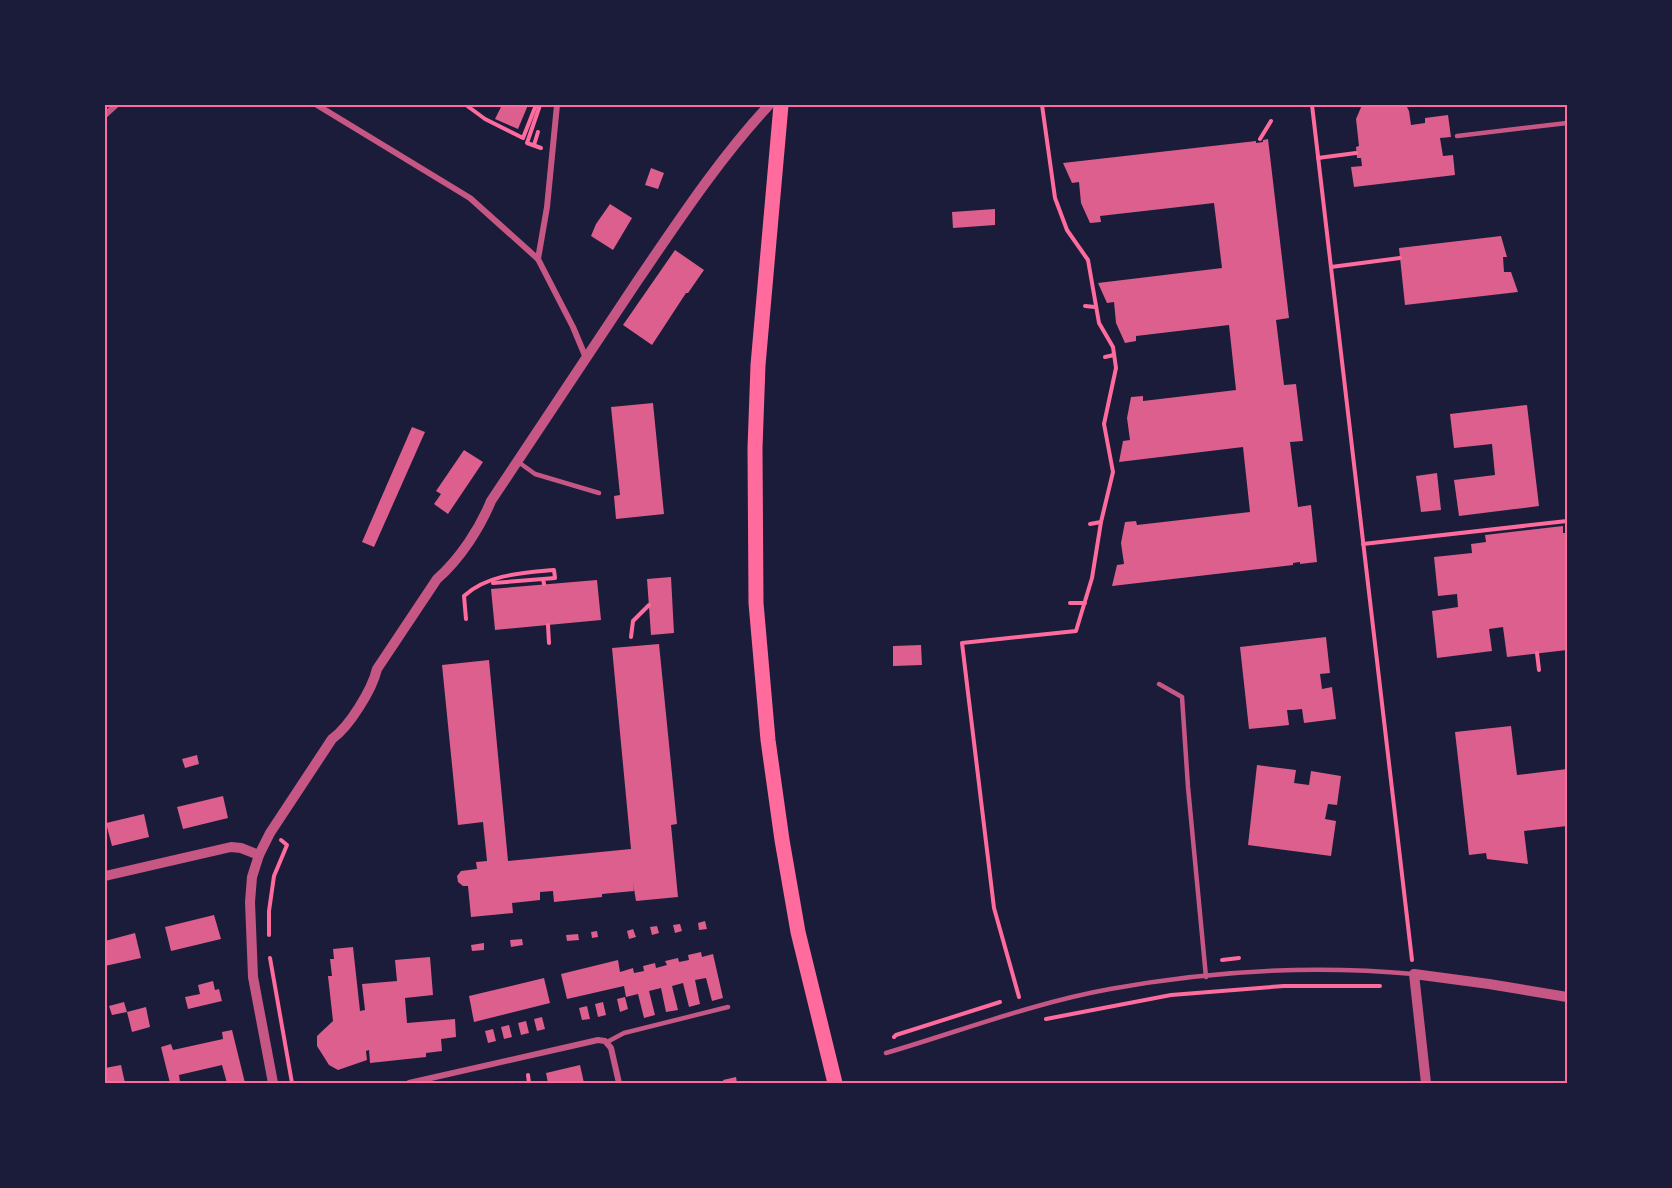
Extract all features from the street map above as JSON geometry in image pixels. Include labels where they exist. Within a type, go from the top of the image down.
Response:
[{"type":"main road","points":[[781,105],[758,365],[755,448],[756,603],[768,740],[782,840],[798,932],[835,1083]]},
{"type":"street","points":[[105,115],[116,105]]},
{"type":"street","points":[[317,105],[470,198],[537,260],[573,327],[586,357]]},
{"type":"street","points":[[537,260],[547,207],[557,105]]},
{"type":"street","points":[[273,1083],[253,977],[250,948],[250,890],[259,855],[294,796],[332,739],[341,733],[374,682],[377,669],[437,579],[450,567],[485,516],[491,501],[517,461],[700,188],[739,137],[769,105]]},
{"type":"street","points":[[105,876],[231,848],[241,848],[259,855]]},
{"type":"street","points":[[1426,1083],[1414,974],[1567,997]]},
{"type":"street","points":[[409,1083],[587,1041],[602,1040],[607,1042],[611,1048],[619,1083]]},
{"type":"lane","points":[[1457,136],[1567,123]]},
{"type":"lane","points":[[517,461],[535,474],[599,493]]},
{"type":"lane","points":[[1159,684],[1182,697],[1206,977]]},
{"type":"lane","points":[[886,1053],[1049,1003],[1109,989],[1266,972],[1361,969],[1414,974]]},
{"type":"lane","points":[[607,1042],[624,1033],[728,1007]]},
{"type":"path","points":[[466,105],[485,119],[523,138],[538,105]]},
{"type":"path","points":[[538,105],[527,143],[547,149]]},
{"type":"path","points":[[1019,997],[994,908],[987,868],[962,643],[1076,631],[1092,578],[1101,522],[1113,472],[1104,424],[1116,368],[1113,347],[1099,323],[1088,260],[1067,230],[1053,198],[1042,105]]},
{"type":"path","points":[[1312,105],[1412,961]]},
{"type":"path","points":[[1260,139],[1272,121]]},
{"type":"path","points":[[534,145],[537,132]]},
{"type":"path","points":[[1318,158],[1356,153]]},
{"type":"path","points":[[1331,267],[1400,258]]},
{"type":"path","points":[[1085,306],[1095,307]]},
{"type":"path","points":[[1104,357],[1114,356]]},
{"type":"path","points":[[1102,459],[1110,459]]},
{"type":"path","points":[[1364,544],[1567,521]]},
{"type":"path","points":[[1090,524],[1101,522]]},
{"type":"path","points":[[466,619],[464,596],[474,587],[486,583],[510,575],[554,570],[555,578],[544,581],[486,583]]},
{"type":"path","points":[[1070,603],[1085,603]]},
{"type":"path","points":[[631,637],[633,621],[649,605]]},
{"type":"path","points":[[548,625],[549,643]]},
{"type":"path","points":[[1537,653],[1539,670]]},
{"type":"path","points":[[269,939],[269,911],[274,876],[286,845],[280,840]]},
{"type":"path","points":[[269,950],[292,1083]]},
{"type":"path","points":[[528,1075],[529,1083]]},
{"type":"building","points":[[497,105],[528,105],[518,129],[495,119],[501,107]]},
{"type":"building","points":[[1362,105],[1406,105],[1411,125],[1425,123],[1425,118],[1448,115],[1451,137],[1440,138],[1443,156],[1453,155],[1455,175],[1354,187],[1351,167],[1362,166],[1361,158],[1357,158],[1356,147],[1359,146],[1356,119]]},
{"type":"building","points":[[1268,139],[1289,318],[1276,320],[1284,385],[1296,384],[1303,441],[1290,442],[1298,507],[1311,505],[1317,562],[1300,564],[1300,562],[1293,563],[1293,565],[1112,586],[1117,565],[1124,564],[1121,543],[1125,522],[1136,521],[1137,525],[1250,512],[1243,447],[1119,462],[1123,441],[1130,440],[1127,418],[1131,397],[1143,396],[1143,401],[1236,390],[1229,325],[1136,336],[1136,341],[1125,343],[1116,323],[1114,302],[1107,303],[1098,283],[1222,268],[1214,203],[1100,216],[1101,222],[1090,223],[1081,203],[1079,182],[1072,183],[1063,163],[1256,141],[1256,143]]},
{"type":"building","points":[[651,168],[664,173],[658,189],[645,185]]},
{"type":"building","points":[[610,204],[632,218],[613,250],[591,236],[596,224]]},
{"type":"building","points":[[995,209],[995,225],[953,228],[952,212]]},
{"type":"building","points":[[1501,236],[1507,257],[1503,257],[1504,272],[1511,272],[1518,292],[1405,305],[1399,248]]},
{"type":"building","points":[[675,250],[704,270],[652,345],[623,325]]},
{"type":"building","points":[[653,403],[664,514],[616,519],[614,496],[620,495],[611,407]]},
{"type":"building","points":[[1527,405],[1539,506],[1459,516],[1454,480],[1495,475],[1492,444],[1454,448],[1450,414]]},
{"type":"building","points":[[412,427],[425,432],[374,547],[362,542]]},
{"type":"building","points":[[464,450],[483,462],[448,514],[434,504],[441,494],[436,491]]},
{"type":"building","points":[[1437,473],[1441,510],[1421,512],[1416,476]]},
{"type":"building","points":[[1563,526],[1563,533],[1567,533],[1567,650],[1507,657],[1503,627],[1489,629],[1492,651],[1437,658],[1432,611],[1458,607],[1457,594],[1438,596],[1434,557],[1472,553],[1471,544],[1486,542],[1485,535]]},
{"type":"building","points":[[671,577],[674,633],[651,635],[647,579]]},
{"type":"building","points":[[597,580],[601,620],[495,630],[491,589]]},
{"type":"building","points":[[1326,637],[1330,673],[1320,674],[1322,689],[1332,687],[1336,719],[1304,723],[1302,709],[1287,710],[1289,725],[1249,729],[1240,647]]},
{"type":"building","points":[[659,644],[677,824],[671,825],[678,897],[636,901],[633,883],[634,891],[554,902],[553,891],[540,892],[540,900],[512,903],[513,913],[471,917],[468,886],[463,886],[458,882],[457,876],[461,871],[477,869],[476,862],[487,861],[483,822],[458,825],[442,665],[489,660],[508,861],[631,849],[612,648]]},
{"type":"building","points":[[921,645],[922,665],[893,666],[893,646]]},
{"type":"building","points":[[1511,726],[1517,775],[1567,769],[1567,826],[1524,831],[1528,864],[1487,859],[1486,853],[1469,855],[1455,732]]},
{"type":"building","points":[[197,755],[199,764],[185,768],[182,759]]},
{"type":"building","points":[[1257,765],[1296,770],[1294,783],[1309,785],[1311,771],[1341,776],[1337,805],[1328,804],[1325,819],[1336,821],[1331,856],[1248,845]]},
{"type":"building","points":[[223,796],[228,818],[183,829],[177,807]]},
{"type":"building","points":[[144,814],[149,837],[112,846],[106,823]]},
{"type":"building","points":[[214,915],[221,939],[171,951],[165,927]]},
{"type":"building","points":[[705,921],[707,929],[699,930],[698,923]]},
{"type":"building","points":[[680,924],[682,931],[675,933],[673,925]]},
{"type":"building","points":[[657,926],[659,933],[652,935],[650,927]]},
{"type":"building","points":[[633,929],[636,937],[629,939],[627,931]]},
{"type":"building","points":[[597,931],[598,937],[592,938],[591,932]]},
{"type":"building","points":[[135,933],[141,958],[105,966],[105,941]]},
{"type":"building","points":[[578,934],[579,940],[567,941],[566,935]]},
{"type":"building","points":[[522,939],[523,945],[511,947],[510,940]]},
{"type":"building","points":[[484,943],[484,950],[472,951],[471,945]]},
{"type":"building","points":[[353,947],[360,1011],[365,1010],[362,984],[397,981],[395,960],[430,957],[433,995],[405,998],[407,1023],[455,1019],[456,1037],[441,1039],[442,1051],[426,1053],[426,1057],[370,1063],[369,1050],[366,1051],[367,1060],[338,1070],[329,1065],[317,1046],[317,1036],[333,1021],[328,976],[332,976],[330,959],[334,959],[333,949]]},
{"type":"building","points":[[701,952],[702,957],[713,954],[723,998],[712,1001],[706,978],[695,980],[700,1004],[689,1007],[683,983],[672,986],[678,1010],[666,1012],[661,988],[649,991],[655,1015],[644,1018],[638,994],[626,997],[624,986],[567,999],[561,974],[618,960],[620,972],[633,968],[634,973],[644,971],[643,966],[655,963],[656,968],[667,965],[665,961],[678,958],[679,962],[689,960],[688,955]]},
{"type":"building","points":[[544,978],[550,1003],[474,1022],[469,996]]},
{"type":"building","points":[[213,981],[215,990],[219,989],[222,1001],[188,1009],[185,997],[200,994],[198,985]]},
{"type":"building","points":[[625,997],[628,1009],[620,1012],[617,999]]},
{"type":"building","points":[[124,1002],[127,1012],[112,1015],[109,1006]]},
{"type":"building","points":[[603,1002],[606,1015],[598,1017],[595,1004]]},
{"type":"building","points":[[587,1006],[590,1019],[582,1020],[579,1008]]},
{"type":"building","points":[[146,1007],[150,1027],[132,1032],[127,1012]]},
{"type":"building","points":[[542,1017],[545,1029],[537,1031],[534,1019]]},
{"type":"building","points":[[526,1021],[529,1033],[521,1035],[518,1023]]},
{"type":"building","points":[[509,1025],[512,1037],[504,1039],[501,1027]]},
{"type":"building","points":[[493,1029],[496,1041],[488,1043],[485,1031]]},
{"type":"building","points":[[232,1030],[245,1083],[227,1083],[222,1065],[179,1075],[180,1082],[170,1083],[161,1047],[171,1044],[173,1050],[223,1039],[222,1032]]},
{"type":"building","points":[[121,1065],[125,1083],[105,1083],[105,1068]]},
{"type":"building","points":[[580,1065],[584,1083],[548,1083],[546,1073]]},
{"type":"building","points":[[736,1077],[737,1083],[724,1083],[723,1080]]}]
